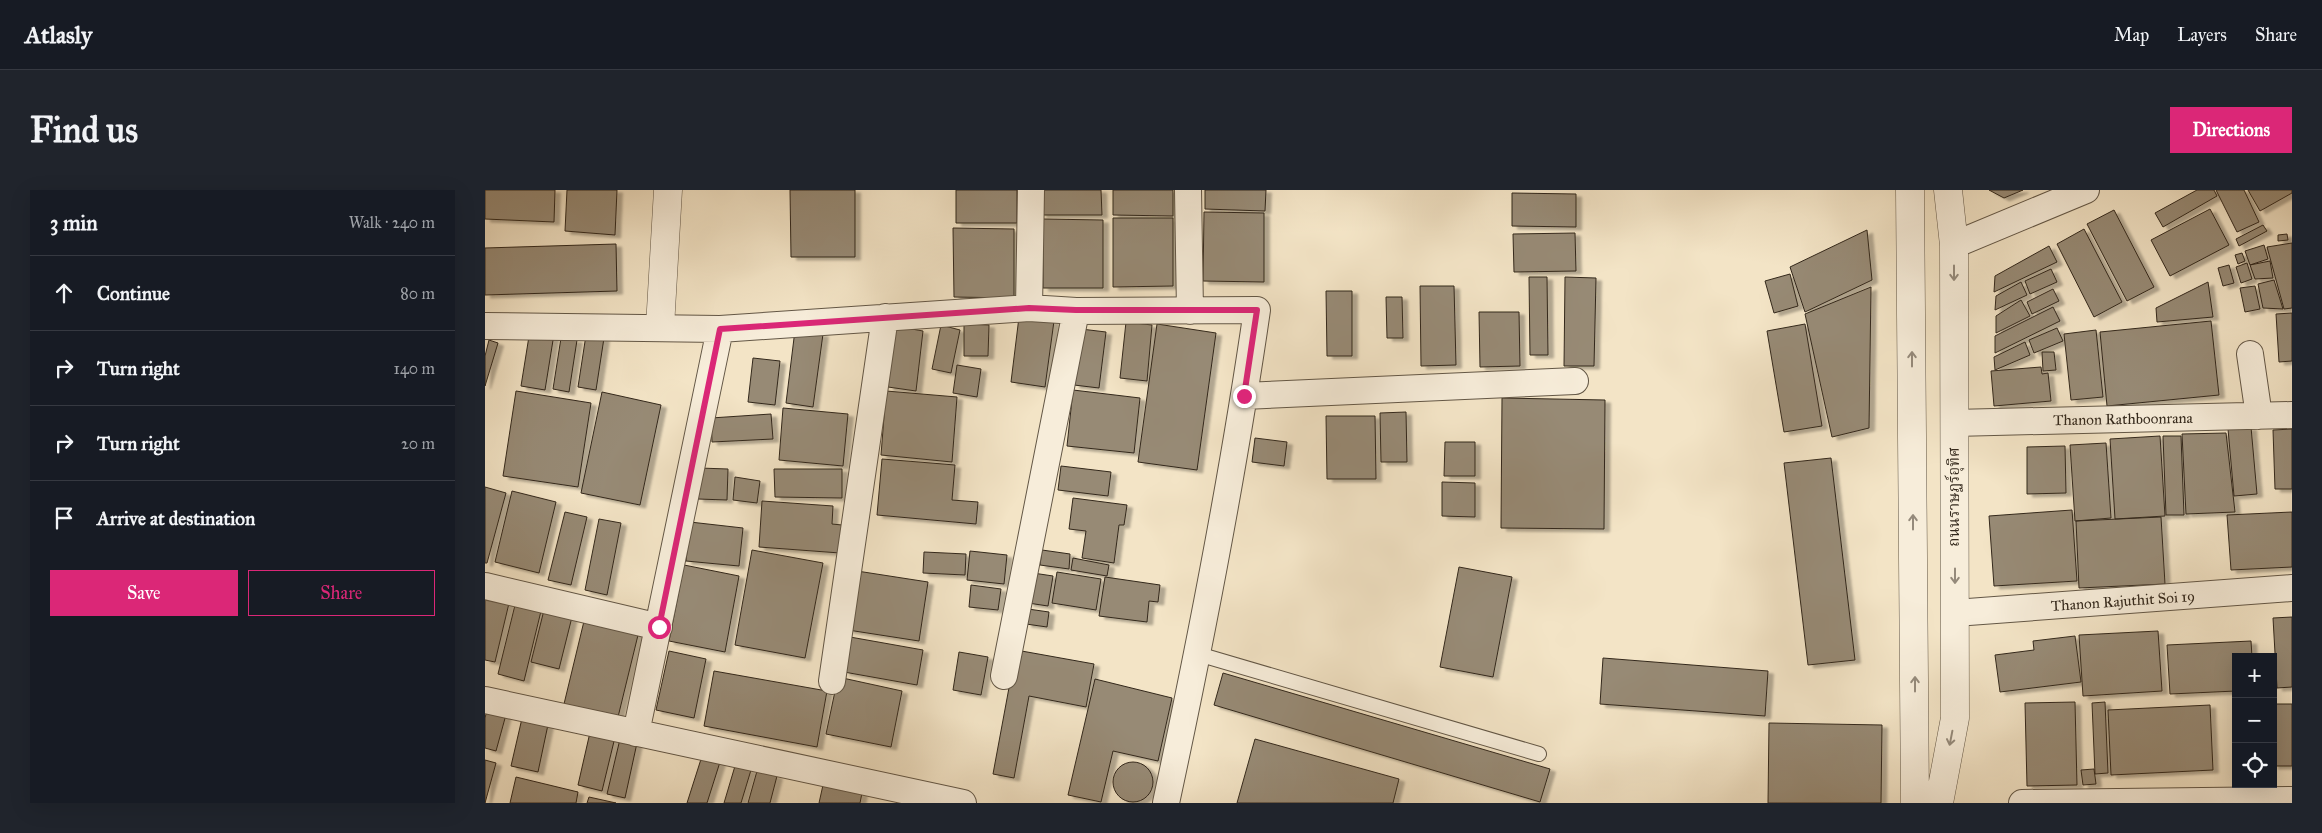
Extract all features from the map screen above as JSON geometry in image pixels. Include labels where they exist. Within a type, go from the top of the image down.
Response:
[{"type":"street","points":[[660,327],[668,190]]},
{"type":"street","points":[[1029,308],[1031,190]]},
{"type":"street","points":[[1187,190],[1190,311]]},
{"type":"street","points":[[1911,190],[1915,803]]},
{"type":"street","name":"ถนนราษฏร์อุทิศ","points":[[1939,803],[1955,718],[1954,245],[1948,190]]},
{"type":"street","points":[[1954,245],[2086,190]]},
{"type":"street","points":[[485,326],[720,329],[1029,308],[1076,310],[1257,310],[1244,396],[1198,654],[1166,803]]},
{"type":"street","points":[[1004,676],[1076,310]]},
{"type":"street","points":[[833,681],[885,317]]},
{"type":"street","points":[[636,733],[720,329]]},
{"type":"street","points":[[2250,354],[2259,416]]},
{"type":"street","points":[[1244,396],[1575,381]]},
{"type":"street","name":"Thanon Rathboonrana","points":[[1954,423],[2292,415]]},
{"type":"street","points":[[485,586],[659,627]]},
{"type":"street","name":"Thanon Rajuthit Soi 19","points":[[1955,613],[2292,588]]},
{"type":"street","points":[[485,700],[963,803]]},
{"type":"street","points":[[2022,803],[2292,800]]},
{"type":"lane","points":[[1198,654],[1539,754]]},
{"type":"building","points":[[485,190],[555,190],[554,222],[485,219]]},
{"type":"building","points":[[567,190],[617,190],[615,235],[565,231]]},
{"type":"building","points":[[790,190],[855,190],[855,257],[791,257]]},
{"type":"building","points":[[956,190],[1017,190],[1017,223],[956,223]]},
{"type":"building","points":[[1041,190],[1101,190],[1102,215],[1041,215]]},
{"type":"building","points":[[1113,190],[1173,190],[1173,216],[1113,215]]},
{"type":"building","points":[[1205,190],[1266,190],[1265,211],[1205,209]]},
{"type":"building","points":[[1989,190],[2023,190],[2004,198]]},
{"type":"building","points":[[2197,190],[2214,190],[2217,196],[2163,227],[2155,213]]},
{"type":"building","points":[[2216,190],[2244,190],[2259,222],[2237,232]]},
{"type":"building","points":[[2248,190],[2292,190],[2292,193],[2260,211]]},
{"type":"building","points":[[1512,193],[1576,194],[1576,227],[1512,226]]},
{"type":"building","points":[[2210,209],[2229,245],[2170,276],[2151,240]]},
{"type":"building","points":[[2114,210],[2154,287],[2127,301],[2087,224]]},
{"type":"building","points":[[1204,212],[1264,213],[1264,282],[1203,281]]},
{"type":"building","points":[[1113,218],[1173,218],[1173,286],[1113,287]]},
{"type":"building","points":[[1043,219],[1103,220],[1103,288],[1043,288]]},
{"type":"building","points":[[2263,225],[2267,231],[2239,246],[2236,239]]},
{"type":"building","points":[[953,228],[1014,229],[1014,298],[954,297]]},
{"type":"building","points":[[2084,229],[2122,302],[2094,317],[2057,244]]},
{"type":"building","points":[[1867,230],[1872,280],[1805,312],[1790,267]]},
{"type":"building","points":[[1575,233],[1576,271],[1514,272],[1513,234]]},
{"type":"building","points":[[2287,234],[2288,240],[2278,241],[2278,235]]},
{"type":"building","points":[[2292,243],[2292,308],[2284,309],[2267,247]]},
{"type":"building","points":[[616,244],[617,291],[485,295],[485,248]]},
{"type":"building","points":[[2264,245],[2268,259],[2250,265],[2245,251]]},
{"type":"building","points":[[2049,246],[2057,262],[1994,292],[1995,276]]},
{"type":"building","points":[[2242,253],[2245,261],[2238,264],[2235,255]]},
{"type":"building","points":[[2270,261],[2273,278],[2255,279],[2250,265]]},
{"type":"building","points":[[2247,263],[2252,279],[2241,283],[2236,267]]},
{"type":"building","points":[[2229,265],[2234,283],[2223,286],[2218,268]]},
{"type":"building","points":[[2051,269],[2057,282],[2030,294],[2025,281]]},
{"type":"building","points":[[1790,274],[1798,306],[1774,313],[1765,281]]},
{"type":"building","points":[[1529,277],[1547,277],[1548,355],[1530,355]]},
{"type":"building","points":[[1565,277],[1596,278],[1594,366],[1564,366]]},
{"type":"building","points":[[2274,280],[2283,309],[2263,308],[2258,284]]},
{"type":"building","points":[[2021,282],[2027,295],[1995,310],[1996,296]]},
{"type":"building","points":[[2208,282],[2213,317],[2157,322],[2156,308]]},
{"type":"building","points":[[1420,286],[1454,286],[1456,365],[1421,366]]},
{"type":"building","points":[[2255,286],[2260,309],[2245,312],[2240,288]]},
{"type":"building","points":[[1871,287],[1869,428],[1832,437],[1805,314]]},
{"type":"building","points":[[2053,289],[2059,301],[2032,314],[2027,302]]},
{"type":"building","points":[[1326,291],[1352,291],[1352,356],[1327,356]]},
{"type":"building","points":[[1386,297],[1402,297],[1403,338],[1387,338]]},
{"type":"building","points":[[2021,300],[2030,316],[1996,333],[1996,316]]},
{"type":"building","points":[[2053,307],[2060,321],[1995,353],[1995,336]]},
{"type":"building","points":[[1479,312],[1519,312],[1520,366],[1480,367]]},
{"type":"building","points":[[2292,313],[2292,361],[2279,362],[2276,314]]},
{"type":"building","points":[[1019,317],[1054,321],[1045,387],[1011,382]]},
{"type":"building","points":[[2211,321],[2219,395],[2107,406],[2100,332]]},
{"type":"building","points":[[1126,322],[1152,325],[1147,381],[1120,378]]},
{"type":"building","points":[[964,324],[989,325],[988,356],[964,356]]},
{"type":"building","points":[[1157,324],[1216,333],[1197,470],[1138,462]]},
{"type":"building","points":[[1805,324],[1822,426],[1784,432],[1767,331]]},
{"type":"building","points":[[941,325],[960,330],[951,373],[932,369]]},
{"type":"building","points":[[895,326],[923,331],[916,391],[888,387]]},
{"type":"building","points":[[2057,328],[2063,341],[2034,353],[2029,340]]},
{"type":"building","points":[[1081,329],[1106,332],[1099,388],[1074,385]]},
{"type":"building","points":[[530,330],[554,334],[545,390],[521,386]]},
{"type":"building","points":[[795,330],[823,334],[813,407],[786,403]]},
{"type":"building","points":[[2096,330],[2103,397],[2071,400],[2064,334]]},
{"type":"building","points":[[586,335],[604,338],[596,390],[578,387]]},
{"type":"building","points":[[561,338],[577,340],[569,392],[553,389]]},
{"type":"building","points":[[489,340],[498,343],[485,386],[485,356]]},
{"type":"building","points":[[2025,342],[2030,355],[1995,370],[1994,357]]},
{"type":"building","points":[[2042,352],[2054,352],[2056,370],[2043,371]]},
{"type":"building","points":[[753,358],[780,361],[775,405],[748,402]]},
{"type":"building","points":[[957,365],[981,369],[977,397],[953,393]]},
{"type":"building","points":[[2041,367],[2042,374],[2048,373],[2051,401],[1994,406],[1991,371]]},
{"type":"building","points":[[1073,390],[1140,398],[1134,453],[1067,446]]},
{"type":"building","points":[[516,391],[591,403],[578,487],[503,476]]},
{"type":"building","points":[[886,391],[957,397],[952,462],[881,455]]},
{"type":"building","points":[[602,392],[661,405],[640,505],[581,493]]},
{"type":"building","points":[[1502,398],[1605,400],[1604,529],[1501,528]]},
{"type":"building","points":[[783,408],[848,414],[843,466],[779,460]]},
{"type":"building","points":[[1406,412],[1407,462],[1381,462],[1380,413]]},
{"type":"building","points":[[771,414],[773,439],[712,442],[711,418]]},
{"type":"building","points":[[1326,416],[1375,416],[1376,479],[1327,479]]},
{"type":"building","points":[[2251,427],[2257,494],[2234,496],[2228,429]]},
{"type":"building","points":[[2292,429],[2292,489],[2275,489],[2273,430]]},
{"type":"building","points":[[2226,433],[2235,512],[2186,514],[2182,434]]},
{"type":"building","points":[[2160,436],[2165,516],[2115,519],[2110,439]]},
{"type":"building","points":[[2163,436],[2181,436],[2184,515],[2166,515]]},
{"type":"building","points":[[1255,438],[1287,442],[1284,466],[1252,462]]},
{"type":"building","points":[[1445,442],[1475,442],[1475,476],[1444,476]]},
{"type":"building","points":[[2106,443],[2111,518],[2075,521],[2070,445]]},
{"type":"building","points":[[2065,446],[2066,493],[2027,494],[2027,447]]},
{"type":"building","points":[[1831,458],[1855,660],[1808,665],[1784,463]]},
{"type":"building","points":[[882,459],[955,465],[952,500],[978,502],[976,524],[877,515]]},
{"type":"building","points":[[1061,466],[1111,472],[1108,496],[1058,490]]},
{"type":"building","points":[[699,468],[728,469],[727,500],[698,499]]},
{"type":"building","points":[[774,469],[842,469],[842,498],[775,497]]},
{"type":"building","points":[[735,477],[760,481],[757,503],[733,500]]},
{"type":"building","points":[[1442,482],[1475,483],[1475,517],[1442,516]]},
{"type":"building","points":[[485,487],[506,493],[487,563],[485,563]]},
{"type":"building","points":[[512,491],[556,502],[539,573],[495,562]]},
{"type":"building","points":[[1073,498],[1127,505],[1124,525],[1119,525],[1114,563],[1082,558],[1086,531],[1069,529]]},
{"type":"building","points":[[762,501],[833,506],[832,524],[842,525],[840,553],[759,547]]},
{"type":"building","points":[[2072,510],[2077,581],[1994,586],[1989,516]]},
{"type":"building","points":[[565,512],[587,517],[571,585],[548,580]]},
{"type":"building","points":[[2292,512],[2292,567],[2231,570],[2227,515]]},
{"type":"building","points":[[2161,517],[2165,584],[2079,588],[2076,521]]},
{"type":"building","points":[[599,519],[621,523],[607,595],[585,590]]},
{"type":"building","points":[[690,522],[743,528],[739,566],[686,561]]},
{"type":"building","points":[[752,550],[823,563],[805,658],[735,645]]},
{"type":"building","points":[[1042,550],[1070,554],[1069,569],[1040,565]]},
{"type":"building","points":[[970,551],[1007,555],[1004,584],[967,580]]},
{"type":"building","points":[[924,552],[966,554],[965,575],[923,573]]},
{"type":"building","points":[[1073,558],[1109,565],[1107,576],[1071,570]]},
{"type":"building","points":[[684,565],[739,576],[725,652],[669,641]]},
{"type":"building","points":[[1459,567],[1512,577],[1493,677],[1440,667]]},
{"type":"building","points":[[857,571],[928,582],[919,641],[848,630]]},
{"type":"building","points":[[1057,572],[1101,579],[1096,610],[1052,603]]},
{"type":"building","points":[[1033,573],[1053,576],[1048,606],[1028,603]]},
{"type":"building","points":[[1105,577],[1160,585],[1158,602],[1149,601],[1147,622],[1099,616]]},
{"type":"building","points":[[971,585],[1001,589],[998,610],[969,607]]},
{"type":"building","points":[[485,593],[510,599],[495,662],[485,660]]},
{"type":"building","points":[[516,601],[542,607],[524,681],[498,674]]},
{"type":"building","points":[[1028,609],[1049,612],[1047,627],[1026,624]]},
{"type":"building","points":[[544,610],[572,617],[559,669],[531,662]]},
{"type":"building","points":[[585,617],[639,631],[618,717],[564,704]]},
{"type":"building","points":[[2292,617],[2292,687],[2277,688],[2277,653],[2275,653],[2273,618]]},
{"type":"building","points":[[2158,631],[2162,691],[2083,696],[2079,635]]},
{"type":"building","points":[[2075,636],[2081,682],[2000,692],[1995,655],[2034,650],[2033,641]]},
{"type":"building","points":[[850,637],[923,650],[917,685],[844,672]]},
{"type":"building","points":[[2251,641],[2252,653],[2232,653],[2232,691],[2170,694],[2167,645]]},
{"type":"building","points":[[1016,650],[1094,664],[1086,707],[1029,696],[1014,778],[993,774]]},
{"type":"building","points":[[669,651],[706,659],[694,718],[656,710]]},
{"type":"building","points":[[959,652],[988,657],[981,695],[953,690]]},
{"type":"building","points":[[1603,658],[1768,671],[1765,716],[1600,704]]},
{"type":"building","points":[[714,671],[827,691],[817,747],[704,726]]},
{"type":"building","points":[[1223,673],[1550,769],[1540,802],[1214,705]]},
{"type":"building","points":[[838,677],[902,691],[891,747],[826,734]]},
{"type":"building","points":[[1095,679],[1172,698],[1158,761],[1113,751],[1101,802],[1068,795]]},
{"type":"building","points":[[2075,702],[2077,785],[2027,786],[2025,703]]},
{"type":"building","points":[[2105,702],[2108,773],[2095,774],[2092,703]]},
{"type":"building","points":[[2277,704],[2292,704],[2292,766],[2277,766]]},
{"type":"building","points":[[2210,705],[2213,770],[2111,775],[2108,710]]},
{"type":"building","points":[[488,706],[507,711],[496,751],[485,748],[485,718]]},
{"type":"building","points":[[523,714],[549,720],[538,772],[511,766]]},
{"type":"building","points":[[1769,723],[1882,725],[1881,803],[1768,803]]},
{"type":"building","points":[[591,728],[616,733],[602,791],[578,785]]},
{"type":"building","points":[[620,739],[637,743],[625,798],[607,794]]},
{"type":"building","points":[[1255,739],[1399,779],[1393,803],[1237,803]]},
{"type":"building","points":[[702,756],[720,762],[707,803],[687,803]]},
{"type":"building","points":[[485,760],[496,763],[485,803]]},
{"type":"building","points":[[1137,762],[1144,765],[1150,771],[1153,782],[1152,790],[1144,799],[1137,802],[1129,802],[1122,799],[1114,790],[1113,778],[1116,771],[1125,763]]},
{"type":"building","points":[[735,766],[751,770],[741,803],[724,803]]},
{"type":"building","points":[[2094,769],[2096,784],[2083,785],[2081,770]]},
{"type":"building","points":[[757,771],[777,776],[770,803],[748,803]]},
{"type":"building","points":[[516,777],[578,792],[576,803],[510,803]]},
{"type":"building","points":[[823,785],[862,793],[860,803],[819,803]]},
{"type":"building","points":[[589,797],[616,803],[587,803]]},
{"type":"route","points":[[659,627],[720,329],[1029,308],[1076,310],[1257,310],[1244,396]]}]
